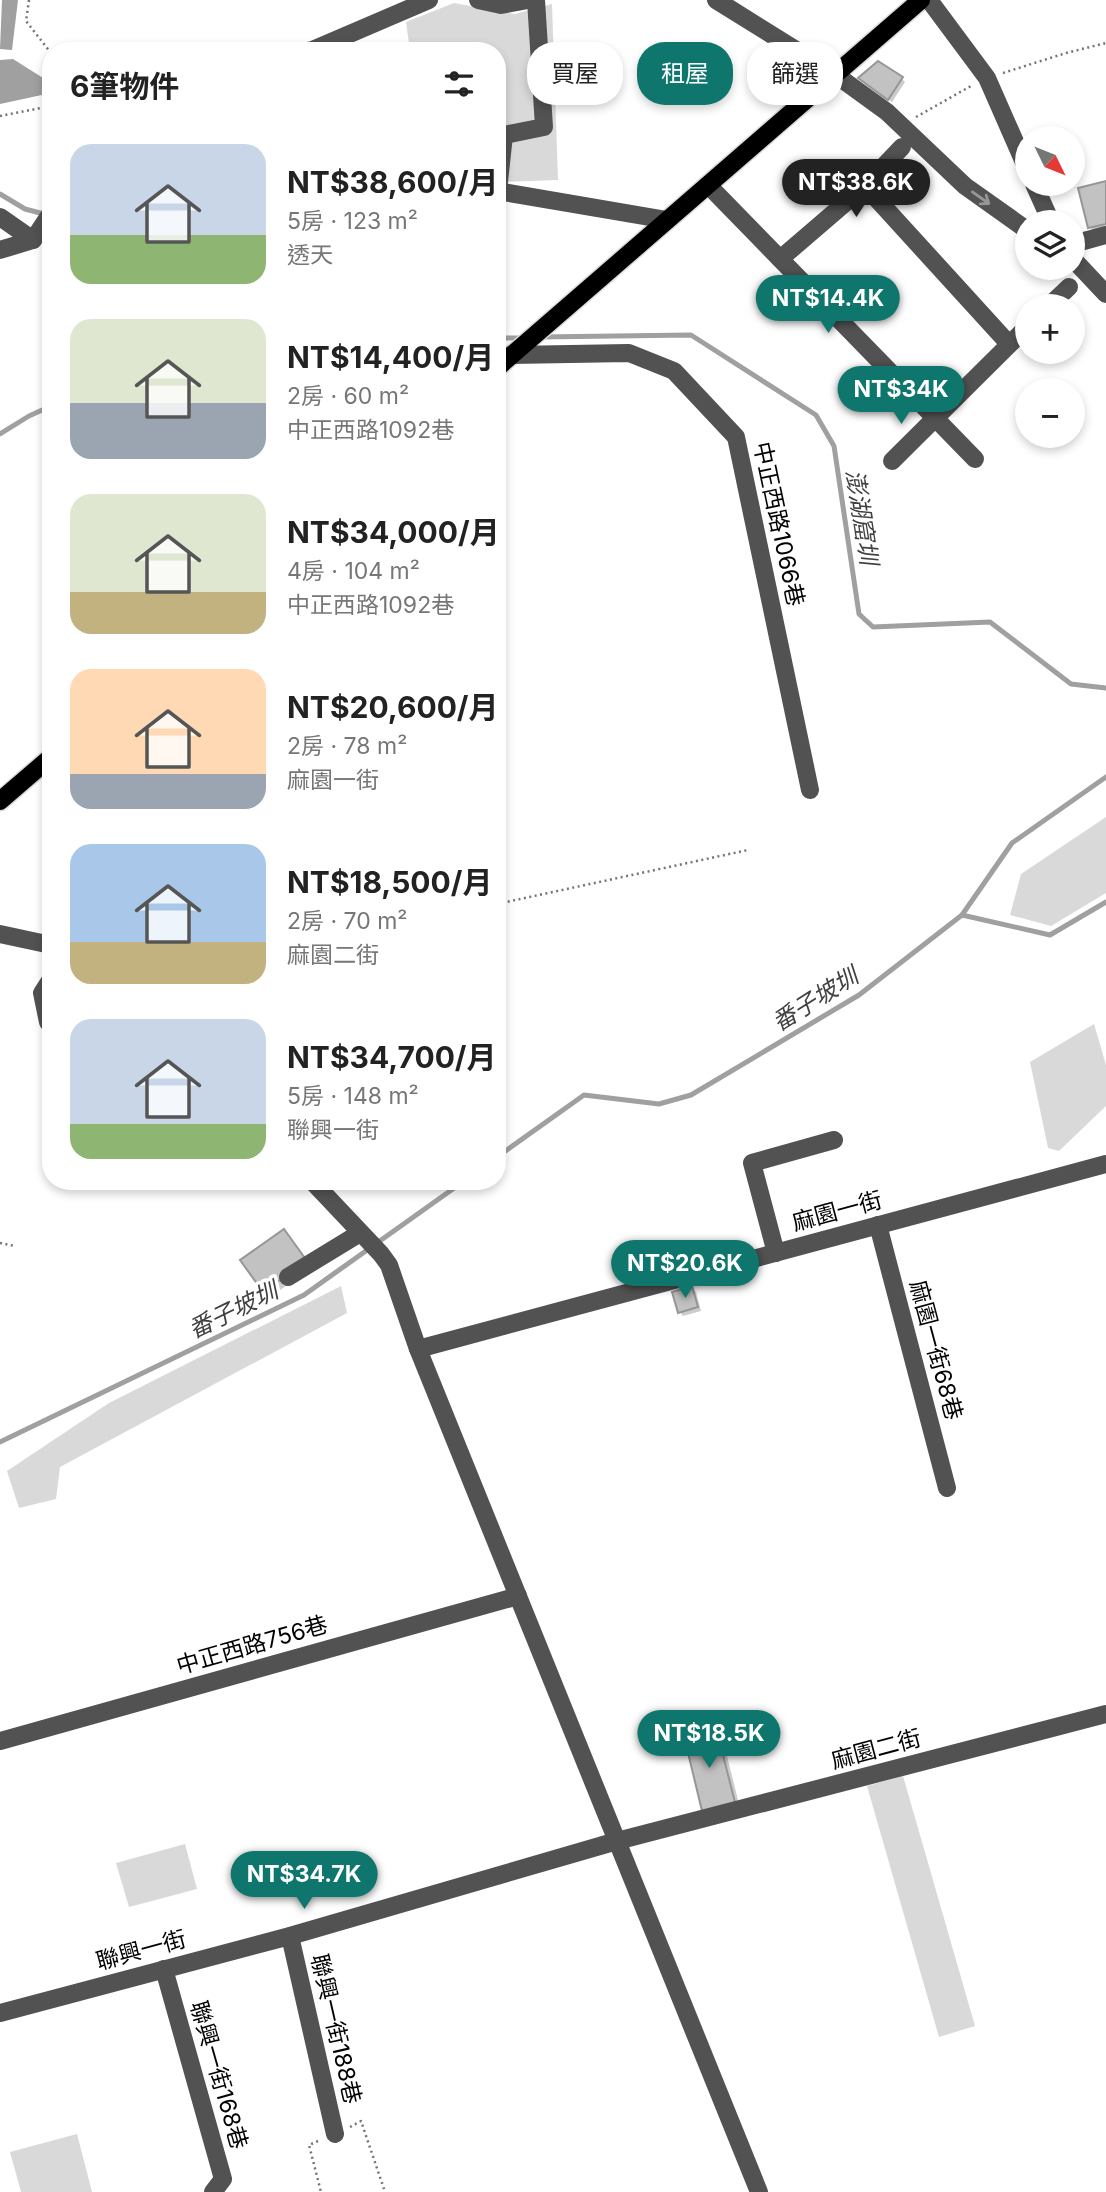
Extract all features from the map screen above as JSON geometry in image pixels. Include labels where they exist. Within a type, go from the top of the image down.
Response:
[{"type":"main road","points":[[843,69],[921,0]]},
{"type":"main road","points":[[506,360],[801,105]]},
{"type":"main road","points":[[0,801],[42,765]]},
{"type":"street","points":[[331,42],[429,0]]},
{"type":"street","points":[[478,0],[501,5],[528,0]]},
{"type":"street","points":[[506,135],[544,127],[536,0]]},
{"type":"street","points":[[716,0],[783,42]]},
{"type":"street","points":[[929,0],[987,78],[1015,142]]},
{"type":"street","points":[[843,80],[887,112],[965,186],[1015,221]]},
{"type":"street","points":[[780,259],[864,186],[902,147]]},
{"type":"street","points":[[708,185],[975,459]]},
{"type":"street","points":[[864,186],[1009,344]]},
{"type":"street","points":[[506,193],[667,220]]},
{"type":"street","points":[[0,217],[42,227]]},
{"type":"street","points":[[0,250],[42,227]]},
{"type":"street","points":[[1085,241],[1106,235]]},
{"type":"street","points":[[1085,272],[1106,294]]},
{"type":"street","points":[[1062,294],[1069,287]]},
{"type":"street","points":[[892,461],[1015,338]]},
{"type":"street","name":"中正西路1066巷","points":[[512,355],[629,353],[674,371],[736,437],[810,790]]},
{"type":"street","points":[[0,934],[42,943]]},
{"type":"street","points":[[776,1253],[752,1163],[834,1140]]},
{"type":"street","name":"麻園一街","points":[[418,1349],[1106,1164]]},
{"type":"street","points":[[320,1190],[389,1265],[418,1349],[759,2192]]},
{"type":"street","name":"麻園一街68巷","points":[[878,1225],[947,1488]]},
{"type":"street","points":[[288,1276],[360,1233]]},
{"type":"street","name":"中正西路756巷","points":[[0,1741],[518,1596]]},
{"type":"street","name":"麻園二街","points":[[617,1841],[1106,1714]]},
{"type":"street","name":"聯興一街","points":[[0,2013],[290,1936],[617,1841]]},
{"type":"street","name":"聯興一街188巷","points":[[290,1936],[335,2134]]},
{"type":"street","name":"聯興一街168巷","points":[[164,1969],[223,2179],[213,2192]]},
{"type":"path","points":[[29,0],[26,21],[42,42]]},
{"type":"path","points":[[0,116],[42,108]]},
{"type":"path","points":[[506,902],[748,850]]},
{"type":"path","points":[[0,1243],[15,1246]]},
{"type":"path","name":"聯興一街188巷","points":[[321,2192],[309,2146],[361,2121],[385,2192]]},
{"type":"shaded area","points":[[2,0],[18,0],[12,50],[0,49]]},
{"type":"shaded area","points":[[454,3],[515,14],[552,4],[553,42],[527,42],[527,105],[555,105],[558,180],[506,182],[506,42],[409,42],[406,22]]},
{"type":"shaded area","points":[[13,59],[42,77],[42,95],[0,104],[0,60]]},
{"type":"shaded area","points":[[1106,817],[1106,893],[1051,926],[1010,915],[1021,874]]},
{"type":"shaded area","points":[[1094,1024],[1106,1065],[1106,1106],[1059,1151],[1048,1148],[1030,1062]]},
{"type":"shaded area","points":[[341,1286],[347,1313],[60,1467],[56,1499],[19,1508],[7,1471],[109,1403]]},
{"type":"shaded area","points":[[903,1776],[975,2026],[939,2037],[867,1786]]},
{"type":"shaded area","points":[[185,1844],[197,1889],[129,1907],[116,1863]]},
{"type":"shaded area","points":[[77,2134],[92,2192],[21,2192],[10,2152]]},
{"type":"building","points":[[878,61],[903,77],[888,100],[858,78]]},
{"type":"building","points":[[1106,181],[1106,224],[1088,228],[1080,196],[1085,196],[1085,186]]},
{"type":"building","points":[[284,1229],[307,1261],[263,1292],[240,1260]]},
{"type":"building","points":[[692,1286],[698,1307],[678,1313],[672,1292]]},
{"type":"building","points":[[715,1724],[736,1806],[703,1815],[683,1732]]},
{"type":"waterway","name":"澎湖窟圳","points":[[0,194],[25,209],[42,213]]},
{"type":"waterway","name":"澎湖窟圳","points":[[539,337],[691,335],[816,415],[834,446],[859,614],[873,627],[990,622],[1071,684],[1106,688]]},
{"type":"waterway","name":"澎湖窟圳","points":[[506,338],[525,338]]},
{"type":"waterway","points":[[0,434],[42,410]]},
{"type":"waterway","name":"番子坡圳","points":[[506,1151],[584,1095],[659,1104],[691,1095],[859,995],[962,915],[1012,843],[1106,777]]},
{"type":"waterway","points":[[962,915],[1050,935],[1106,902]]},
{"type":"waterway","name":"番子坡圳","points":[[0,1442],[304,1295],[451,1190]]}]
